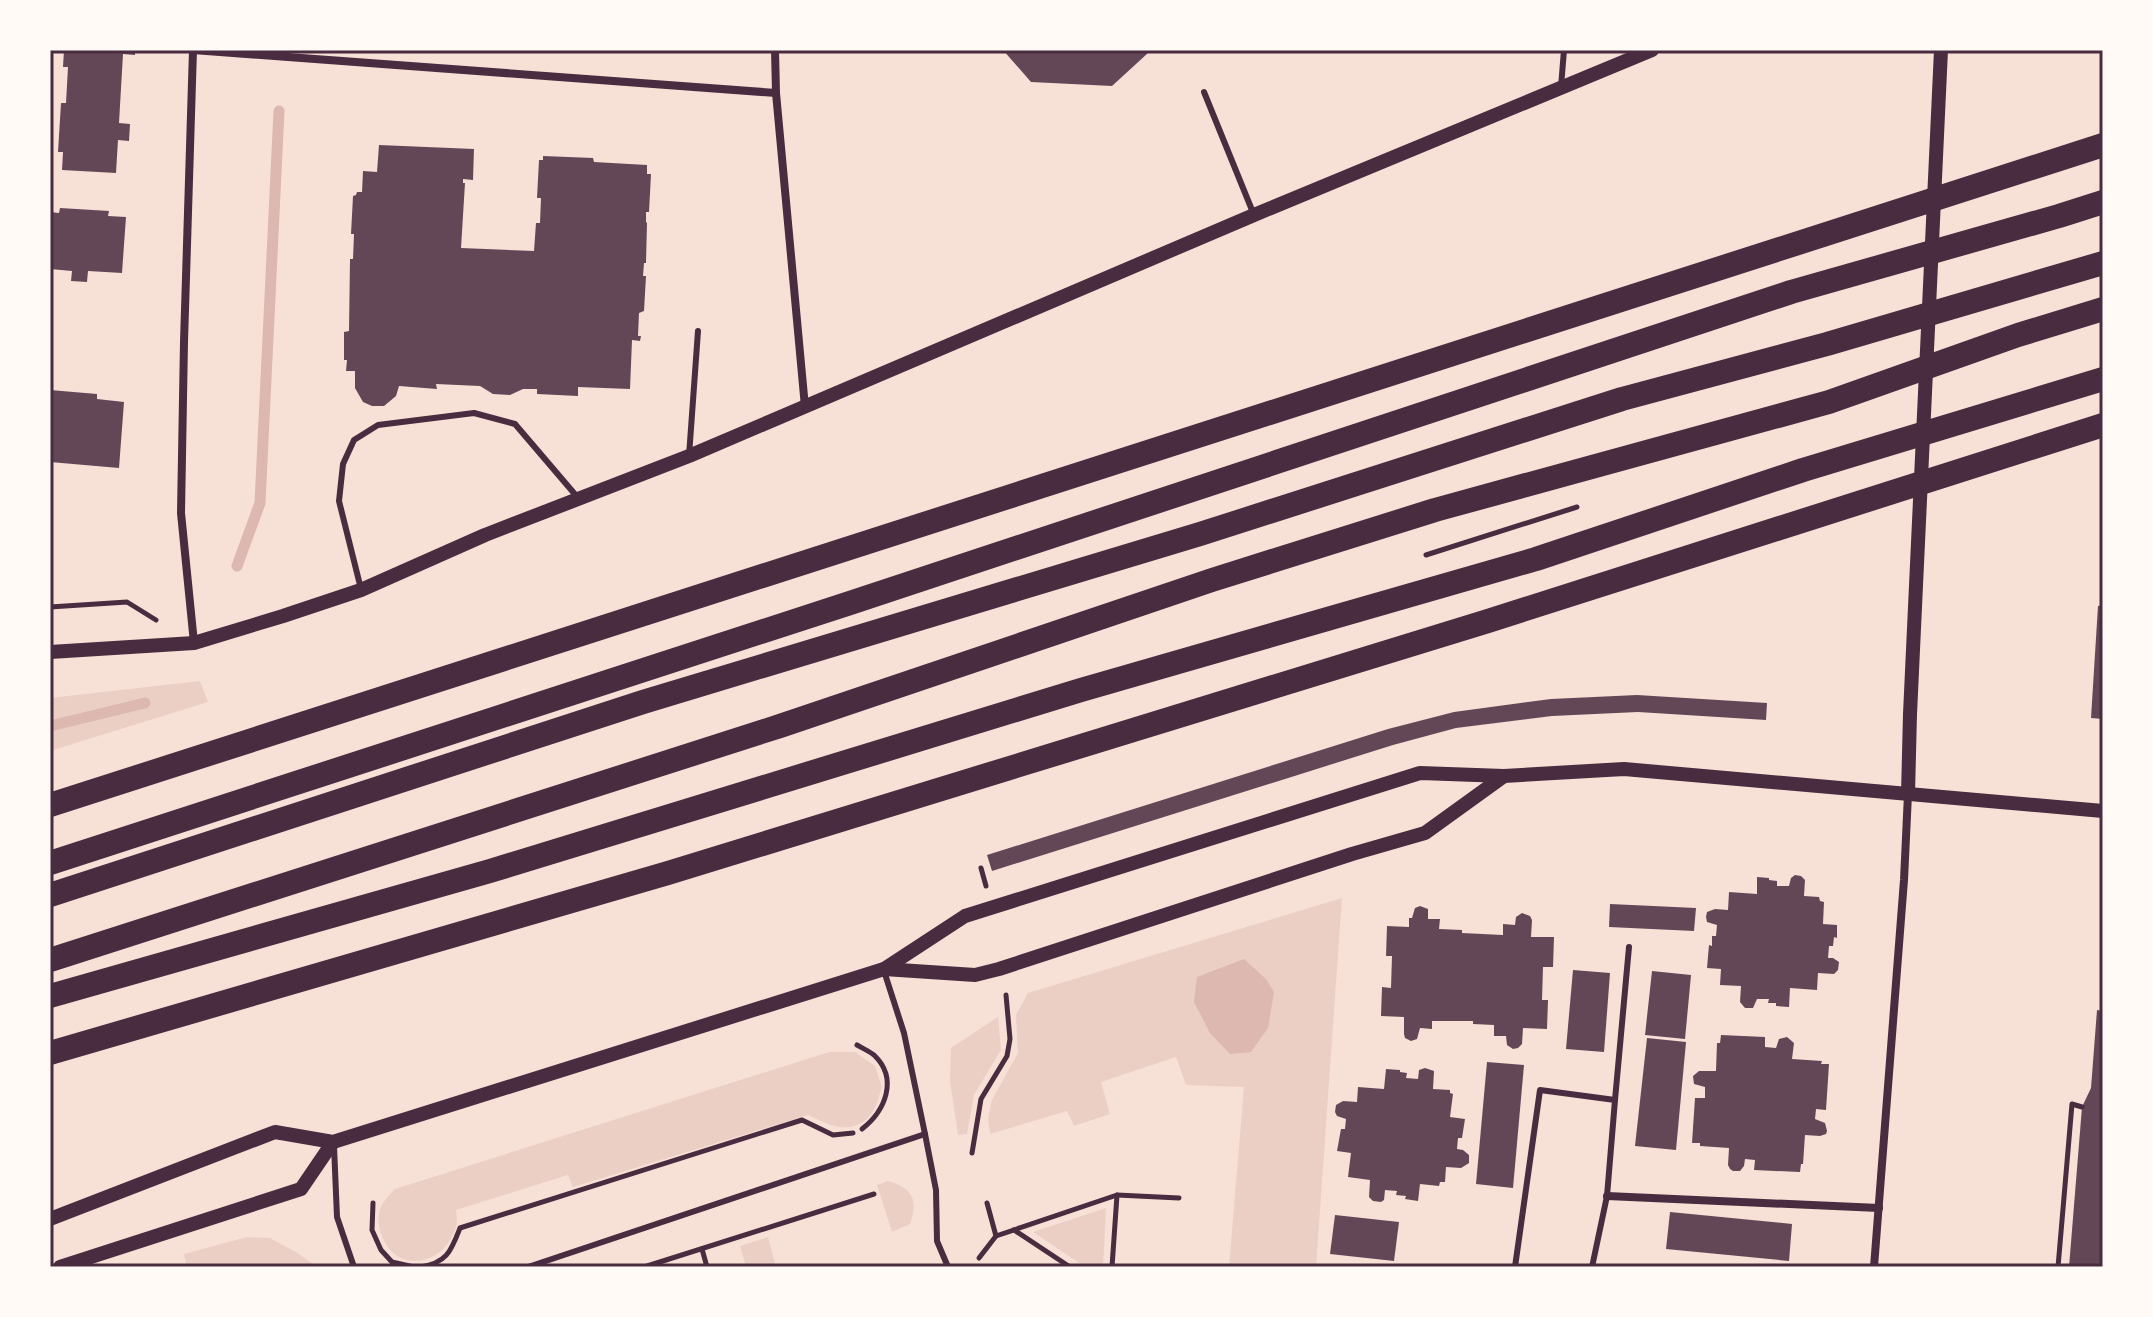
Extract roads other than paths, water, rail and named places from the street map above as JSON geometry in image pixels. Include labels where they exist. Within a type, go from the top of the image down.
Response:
[{"type":"highway","points":[[50,805],[2103,145]]},
{"type":"highway","points":[[50,863],[1791,292],[2103,202]]},
{"type":"highway","points":[[50,895],[643,702],[1200,534],[1622,399],[1929,315],[2103,263]]},
{"type":"highway","points":[[50,960],[780,726],[1212,580],[1435,510],[1829,402],[2018,335],[2103,309]]},
{"type":"highway","points":[[50,996],[490,871],[1081,690],[1536,559],[1803,470],[2103,379]]},
{"type":"highway","points":[[50,1053],[699,864],[1473,626],[2103,425]]},
{"type":"street","points":[[194,643],[181,513],[193,50],[776,93]]},
{"type":"street","points":[[775,50],[776,93],[805,407]]},
{"type":"street","points":[[50,652],[194,643],[361,590],[485,535],[689,456],[1254,215],[1652,50]]},
{"type":"street","points":[[1874,1267],[1904,880],[1941,50]]},
{"type":"street","points":[[50,1219],[275,1132],[333,1142],[884,969],[965,916],[1420,773],[1504,776],[1624,769],[2103,811]]},
{"type":"street","points":[[884,969],[975,975],[999,969],[1425,833],[1504,776]]},
{"type":"street","points":[[60,1267],[301,1189],[333,1142]]},
{"type":"street","points":[[1607,1196],[1879,1208]]},
{"type":"lane","points":[[1561,87],[1564,50]]},
{"type":"lane","points":[[1204,92],[1254,215]]},
{"type":"lane","points":[[689,456],[698,331]]},
{"type":"lane","points":[[361,590],[339,501],[343,464],[354,440],[378,425],[474,413],[515,424],[579,499]]},
{"type":"lane","points":[[1592,1267],[1607,1196],[1629,947]]},
{"type":"lane","points":[[884,969],[904,1033],[936,1190],[937,1241],[948,1267]]},
{"type":"lane","points":[[1515,1267],[1540,1090],[1615,1100]]},
{"type":"lane","points":[[528,1267],[925,1134]]},
{"type":"lane","points":[[333,1142],[337,1217],[354,1267]]},
{"type":"waterway","points":[[237,566],[260,503],[279,111]]},
{"type":"waterway","points":[[50,726],[145,703]]}]
